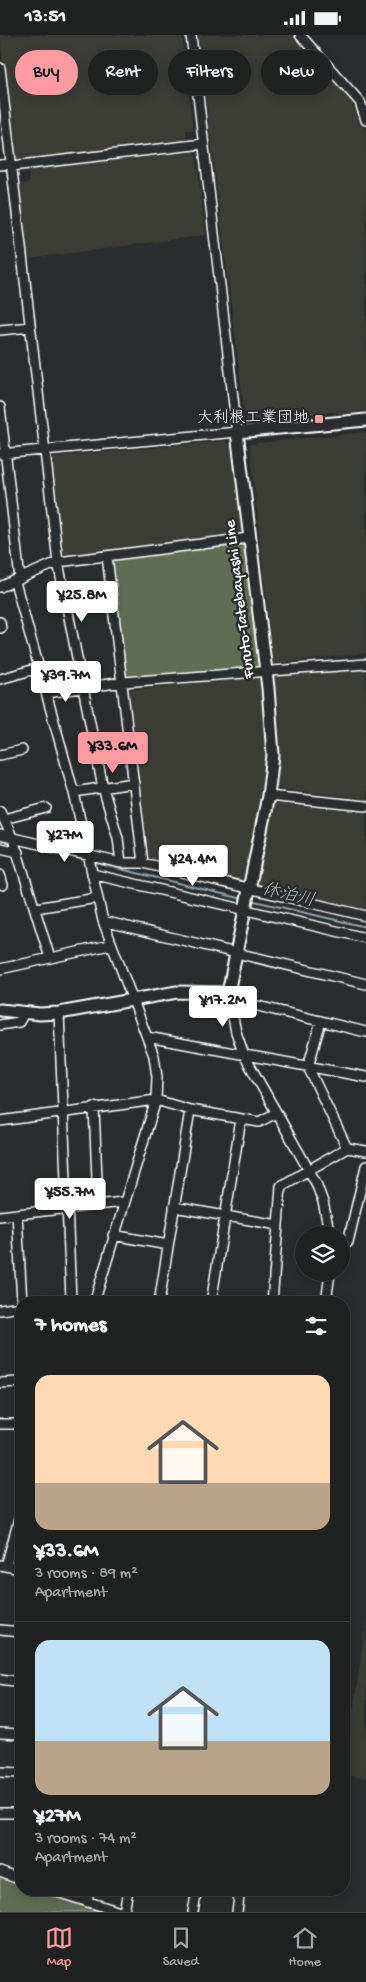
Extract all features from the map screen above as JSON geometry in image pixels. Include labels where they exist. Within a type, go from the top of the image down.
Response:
[{"type":"main road","points":[[237,432],[366,420]]},
{"type":"main road","name":"Furuto-Tatebayashi Line","points":[[237,432],[266,671],[273,755],[268,796],[244,908]]},
{"type":"main road","points":[[0,1010],[24,1013],[59,1013],[185,991],[228,993],[244,908]]},
{"type":"street","points":[[3,453],[237,432],[191,35]]},
{"type":"street","points":[[300,35],[360,102],[366,120]]},
{"type":"street","points":[[0,68],[58,562],[82,688],[103,788],[118,838],[121,863]]},
{"type":"street","points":[[0,165],[203,144]]},
{"type":"street","points":[[0,331],[30,327]]},
{"type":"street","points":[[0,407],[3,453],[17,580],[74,793],[87,859],[103,921],[110,945],[154,1056],[158,1077],[156,1100],[113,1235],[96,1296]]},
{"type":"street","points":[[0,587],[58,562],[250,538]]},
{"type":"street","points":[[107,557],[143,863]]},
{"type":"street","points":[[46,693],[123,682],[366,664]]},
{"type":"street","points":[[0,679],[39,668]]},
{"type":"street","points":[[0,755],[22,751]]},
{"type":"street","points":[[74,793],[134,783]]},
{"type":"street","points":[[268,796],[366,806]]},
{"type":"street","points":[[46,808],[2,814],[16,846],[50,958]]},
{"type":"street","points":[[0,835],[16,846]]},
{"type":"street","points":[[0,848],[16,846],[87,859],[121,863],[143,863],[366,916]]},
{"type":"street","points":[[0,875],[3,885]]},
{"type":"street","points":[[92,875],[244,908],[366,938]]},
{"type":"street","points":[[36,908],[97,898]]},
{"type":"street","points":[[103,921],[235,951],[366,984]]},
{"type":"street","points":[[0,969],[110,945]]},
{"type":"street","points":[[228,993],[241,1001],[366,1032]]},
{"type":"street","points":[[228,993],[244,1055],[309,1169],[323,1202],[328,1226]]},
{"type":"street","points":[[0,1025],[18,1022],[24,1013]]},
{"type":"street","points":[[59,1013],[71,1296]]},
{"type":"street","points":[[321,1021],[308,1067],[347,1148]]},
{"type":"street","points":[[147,1037],[366,1077]]},
{"type":"street","points":[[0,1121],[156,1100],[190,1110],[262,1122],[276,1113]]},
{"type":"street","points":[[94,1107],[98,1204]]},
{"type":"street","points":[[160,1296],[190,1110]]},
{"type":"street","points":[[212,1296],[241,1119]]},
{"type":"street","points":[[273,1296],[281,1186],[347,1148],[366,1151]]},
{"type":"street","points":[[350,1234],[366,1166]]},
{"type":"street","points":[[0,1217],[98,1204],[123,1203]]},
{"type":"street","points":[[174,1207],[278,1225]]},
{"type":"street","points":[[18,1214],[22,1296]]},
{"type":"street","points":[[113,1235],[168,1245]]},
{"type":"street","points":[[327,1296],[329,1281]]},
{"type":"street","points":[[0,1310],[15,1308]]},
{"type":"street","points":[[0,1383],[15,1382]]},
{"type":"street","points":[[0,1424],[15,1424]]},
{"type":"street","points":[[3,1565],[15,1529]]},
{"type":"street","points":[[0,1630],[15,1631]]},
{"type":"street","points":[[0,1679],[15,1681]]},
{"type":"street","points":[[0,1733],[15,1734]]},
{"type":"street","points":[[0,1772],[15,1773]]},
{"type":"street","points":[[0,1813],[15,1813]]},
{"type":"street","points":[[0,1872],[15,1878]]},
{"type":"street","points":[[69,1896],[120,1912]]},
{"type":"street","points":[[87,1902],[88,1896]]},
{"type":"street","points":[[124,1912],[127,1896]]},
{"type":"street","points":[[193,1912],[195,1896]]},
{"type":"street","points":[[237,1912],[239,1896]]},
{"type":"shaded area","points":[[0,35],[182,35],[184,50],[168,50],[168,95],[189,95],[193,130],[186,130],[186,140],[18,160],[14,156]]},
{"type":"shaded area","points":[[198,35],[295,35],[308,50],[261,50],[261,95],[332,95],[332,76],[357,104],[366,134],[366,411],[337,414],[331,412],[306,415],[300,418],[251,422],[245,417],[205,95],[251,95],[251,50],[200,50]]},
{"type":"shaded area","points":[[193,152],[196,155],[206,235],[27,259],[18,184],[29,183],[28,170]]},
{"type":"shaded area","points":[[366,432],[366,653],[273,664],[250,444]]},
{"type":"shaded area","points":[[225,441],[231,445],[242,532],[61,558],[50,460],[52,457]]},
{"type":"shaded area","points":[[366,670],[366,799],[274,788],[272,676]]},
{"type":"shaded area","points":[[261,677],[267,751],[262,794],[244,882],[149,858],[129,690]]},
{"type":"shaded area","points":[[273,803],[366,813],[366,910],[254,884]]},
{"type":"shaded area","points":[[366,1622],[366,1778],[350,1776],[350,1733]]},
{"type":"green space","points":[[245,545],[259,668],[125,679],[112,559]]},
{"type":"green space","points":[[0,1877],[15,1883],[15,1896],[56,1896],[107,1912],[5,1912],[0,1907]]},
{"type":"waterway","name":"休泊川","points":[[0,840],[10,843]]},
{"type":"waterway","name":"休泊川","points":[[17,844],[85,860]]},
{"type":"waterway","name":"休泊川","points":[[92,862],[243,899]]},
{"type":"waterway","name":"休泊川","points":[[250,900],[366,927]]},
{"type":"place","name":"大利根工業団地","points":[[319,419]]}]
